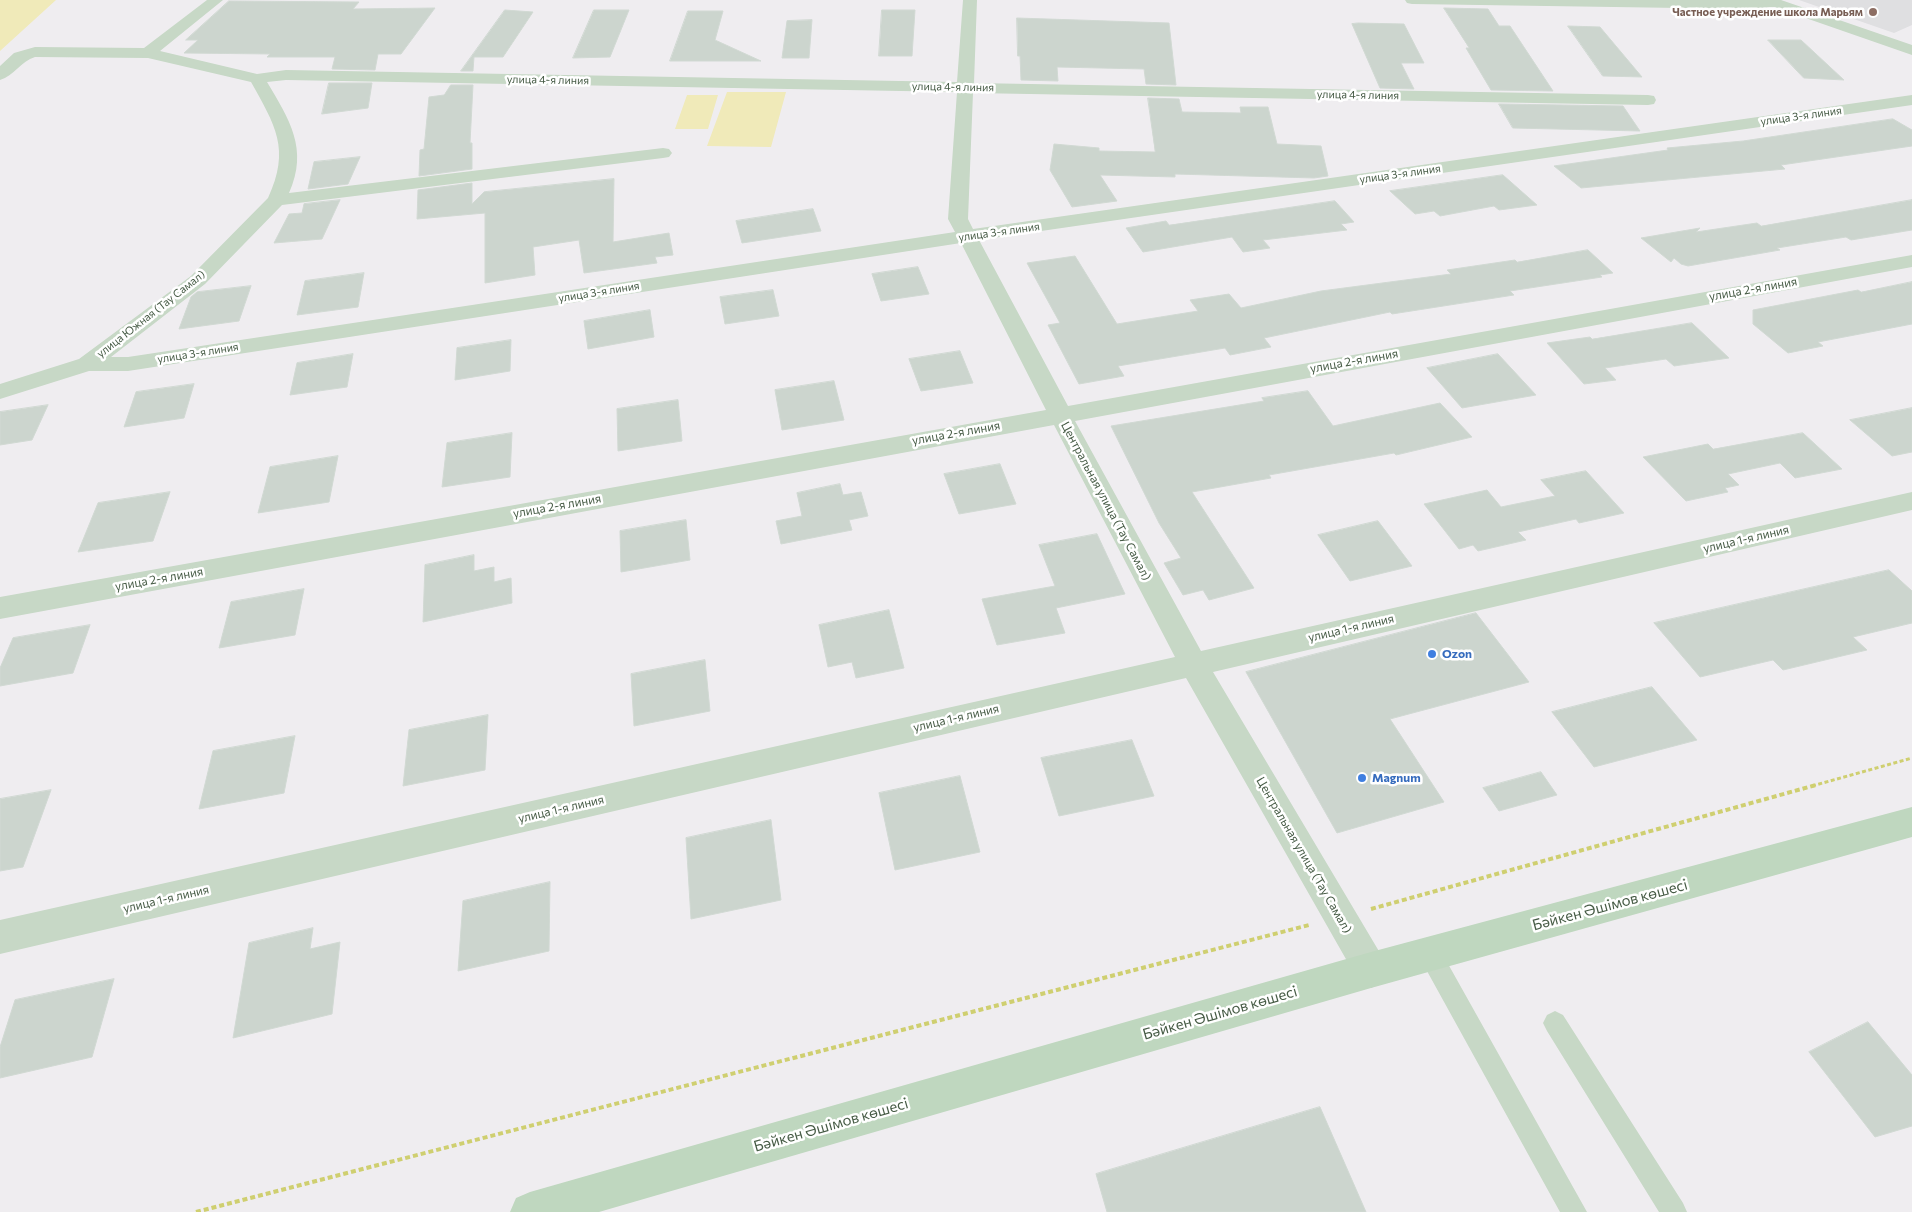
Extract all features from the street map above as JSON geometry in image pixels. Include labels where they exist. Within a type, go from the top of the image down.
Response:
[{"type":"main road","name":"Бәйкен Әшімов көшесі","points":[[530,1212],[1371,970],[1912,822]]},
{"type":"street","points":[[148,53],[216,0]]},
{"type":"street","name":"Центральная улица (Тау Самал)","points":[[970,0],[958,218],[1060,414],[1194,664],[1371,970]]},
{"type":"street","points":[[1412,0],[1748,5],[1771,1],[1912,50]]},
{"type":"street","points":[[0,75],[20,56],[35,52],[148,53],[257,79]]},
{"type":"street","name":"улица 4-я линия","points":[[257,79],[286,75],[1648,100]]},
{"type":"street","name":"улица Южная (Тау Самал)","points":[[0,392],[87,364],[198,280],[276,200],[284,183],[288,163],[287,140],[280,118],[257,79]]},
{"type":"street","name":"улица 3-я линия","points":[[87,364],[128,364],[968,236],[1912,100]]},
{"type":"street","points":[[276,200],[662,153]]},
{"type":"street","name":"улица 2-я линия","points":[[0,608],[1060,414],[1912,261]]},
{"type":"street","name":"улица 1-я линия","points":[[0,937],[1912,501]]},
{"type":"lane","points":[[1430,954],[1574,1212]]},
{"type":"lane","points":[[1555,1023],[1674,1212]]},
{"type":"path","points":[[196,1212],[1340,917],[1912,758]]},
{"type":"shaded area","points":[[0,0],[56,0],[0,51]]},
{"type":"shaded area","name":"Частное учреждение школа Марьям","points":[[1799,0],[1912,0],[1912,25],[1894,33]]},
{"type":"shaded area","points":[[727,92],[786,92],[771,147],[707,146]]},
{"type":"shaded area","points":[[687,95],[718,95],[708,129],[675,129]]},
{"type":"building","points":[[229,1],[359,2],[353,9],[435,8],[401,54],[378,54],[375,70],[332,69],[335,57],[267,57],[270,54],[184,53],[198,40],[186,40]]},
{"type":"building","points":[[1444,8],[1488,9],[1499,26],[1510,26],[1553,91],[1491,90],[1466,48],[1469,48]]},
{"type":"building","points":[[505,10],[533,12],[503,57],[474,57],[473,71],[461,71]]},
{"type":"building","points":[[594,10],[629,10],[610,57],[573,58]]},
{"type":"building","points":[[882,10],[915,10],[912,56],[879,56]]},
{"type":"building","points":[[688,11],[723,11],[715,40],[761,61],[670,61]]},
{"type":"building","points":[[1017,18],[1169,23],[1176,85],[1146,84],[1144,69],[1057,67],[1058,81],[1021,80]]},
{"type":"building","points":[[812,20],[809,58],[782,58],[787,21]]},
{"type":"building","points":[[1352,24],[1404,24],[1424,63],[1401,63],[1414,89],[1380,88]]},
{"type":"building","points":[[1568,26],[1600,27],[1642,77],[1603,76]]},
{"type":"building","points":[[1768,40],[1801,40],[1844,80],[1804,78]]},
{"type":"building","points":[[329,83],[372,83],[368,108],[322,114]]},
{"type":"building","points":[[451,85],[473,85],[470,143],[472,143],[472,169],[419,176],[420,150],[424,149],[429,97],[444,95]]},
{"type":"building","points":[[1148,98],[1179,99],[1182,112],[1241,113],[1240,107],[1268,107],[1277,144],[1321,146],[1328,176],[1314,178],[1175,174],[1175,177],[1100,175],[1117,201],[1072,207],[1050,170],[1054,144],[1099,148],[1099,151],[1155,152]]},
{"type":"building","points":[[1499,104],[1623,106],[1640,131],[1513,128]]},
{"type":"building","points":[[1893,119],[1912,130],[1912,146],[1781,165],[1785,169],[1581,188],[1554,166],[1668,150],[1667,148],[1743,141]]},
{"type":"building","points":[[360,157],[348,184],[308,189],[314,162]]},
{"type":"building","points":[[1503,175],[1537,205],[1499,210],[1494,206],[1440,216],[1434,211],[1415,214],[1390,191]]},
{"type":"building","points":[[614,179],[613,242],[669,233],[673,255],[655,257],[657,263],[584,273],[579,240],[533,247],[535,275],[485,283],[485,213],[417,219],[418,190],[472,183],[472,204],[484,192]]},
{"type":"building","points":[[340,200],[322,239],[274,243],[289,214],[302,213],[304,204]]},
{"type":"building","points":[[1912,200],[1912,230],[1851,240],[1846,237],[1777,248],[1780,250],[1688,266],[1681,264],[1674,258],[1671,262],[1641,238],[1700,228],[1696,232],[1757,223],[1761,226]]},
{"type":"building","points":[[1335,201],[1354,222],[1341,224],[1347,230],[1263,240],[1270,248],[1243,252],[1232,237],[1143,252],[1126,228],[1166,221],[1169,225]]},
{"type":"building","points":[[813,209],[821,231],[742,243],[736,221]]},
{"type":"building","points":[[1588,250],[1613,273],[1600,275],[1602,277],[1510,291],[1514,295],[1392,314],[1390,312],[1264,338],[1271,347],[1230,355],[1225,348],[1118,366],[1124,376],[1079,384],[1048,325],[1060,323],[1027,263],[1075,256],[1117,324],[1198,311],[1190,300],[1229,294],[1241,308],[1321,291],[1451,274],[1447,270],[1515,260],[1517,262]]},
{"type":"building","points":[[918,267],[929,294],[881,301],[872,274]]},
{"type":"building","points":[[364,273],[358,307],[297,315],[305,281]]},
{"type":"building","points":[[1912,282],[1912,324],[1818,342],[1823,346],[1788,353],[1753,324],[1753,310]]},
{"type":"building","points":[[251,286],[239,321],[179,329],[191,297],[197,292]]},
{"type":"building","points":[[773,290],[779,316],[725,324],[720,297]]},
{"type":"building","points":[[650,310],[654,337],[588,349],[584,321]]},
{"type":"building","points":[[1692,323],[1729,358],[1674,366],[1666,359],[1605,368],[1616,380],[1584,384],[1547,343],[1590,337],[1592,339]]},
{"type":"building","points":[[511,340],[510,371],[455,380],[457,348]]},
{"type":"building","points":[[960,351],[973,383],[921,391],[909,359]]},
{"type":"building","points":[[353,354],[347,387],[290,395],[297,363]]},
{"type":"building","points":[[1498,354],[1536,395],[1462,408],[1427,368]]},
{"type":"building","points":[[834,381],[844,420],[782,430],[775,390]]},
{"type":"building","points":[[194,384],[184,418],[124,427],[136,392]]},
{"type":"building","points":[[1308,391],[1333,426],[1440,403],[1472,437],[1396,455],[1394,453],[1269,475],[1271,478],[1192,492],[1254,588],[1209,600],[1203,590],[1183,595],[1164,563],[1181,558],[1159,523],[1111,426],[1264,401],[1262,398]]},
{"type":"building","points":[[678,400],[682,441],[618,451],[617,409]]},
{"type":"building","points":[[48,405],[32,440],[0,445],[0,412]]},
{"type":"building","points":[[1912,408],[1912,452],[1892,456],[1850,420]]},
{"type":"building","points":[[512,433],[510,477],[442,487],[447,443]]},
{"type":"building","points":[[1803,433],[1842,469],[1795,478],[1780,463],[1728,474],[1739,485],[1725,488],[1728,492],[1686,501],[1643,457],[1708,444],[1713,449]]},
{"type":"building","points":[[338,456],[329,502],[258,513],[270,467]]},
{"type":"building","points":[[1000,464],[1016,504],[959,514],[944,474]]},
{"type":"building","points":[[1586,471],[1624,513],[1579,523],[1576,519],[1518,532],[1526,540],[1478,551],[1473,545],[1459,549],[1424,504],[1487,490],[1501,507],[1555,496],[1541,480]]},
{"type":"building","points":[[840,484],[843,495],[861,492],[868,516],[849,520],[852,530],[781,544],[776,521],[802,516],[797,493]]},
{"type":"building","points":[[170,492],[153,541],[78,552],[98,503]]},
{"type":"building","points":[[686,520],[690,560],[621,572],[620,531]]},
{"type":"building","points":[[1378,521],[1412,566],[1350,581],[1318,535]]},
{"type":"building","points":[[1097,534],[1125,594],[1056,608],[1065,633],[997,645],[982,599],[1055,586],[1039,545]]},
{"type":"building","points":[[474,555],[474,571],[494,567],[494,582],[511,578],[512,603],[423,622],[425,565]]},
{"type":"building","points":[[1889,570],[1912,591],[1912,623],[1853,637],[1867,650],[1783,670],[1773,660],[1700,677],[1654,623]]},
{"type":"building","points":[[304,589],[295,635],[219,648],[231,602]]},
{"type":"building","points":[[889,610],[904,668],[856,678],[852,662],[828,667],[819,625]]},
{"type":"building","points":[[1476,613],[1529,682],[1390,719],[1444,802],[1337,833],[1246,672]]},
{"type":"building","points":[[90,625],[73,673],[0,686],[0,668],[13,638]]},
{"type":"building","points":[[705,660],[710,711],[634,726],[631,674]]},
{"type":"building","points":[[1652,687],[1697,740],[1594,767],[1552,712]]},
{"type":"building","points":[[488,715],[485,770],[403,786],[409,730]]},
{"type":"building","points":[[295,736],[284,793],[199,809],[213,751]]},
{"type":"building","points":[[1132,740],[1154,796],[1059,816],[1041,758]]},
{"type":"building","points":[[1541,772],[1557,795],[1499,811],[1483,788]]},
{"type":"building","points":[[960,776],[980,852],[895,870],[879,793]]},
{"type":"building","points":[[51,790],[23,867],[0,871],[0,799]]},
{"type":"building","points":[[771,820],[781,900],[691,919],[686,838]]},
{"type":"building","points":[[550,882],[549,951],[458,971],[463,901]]},
{"type":"building","points":[[313,928],[310,949],[340,942],[332,1014],[233,1038],[249,943]]},
{"type":"building","points":[[114,979],[92,1057],[0,1078],[0,1047],[15,1000]]},
{"type":"building","points":[[1868,1022],[1912,1075],[1912,1126],[1875,1137],[1809,1052]]},
{"type":"building","points":[[1320,1107],[1366,1212],[1107,1212],[1096,1174]]},
{"type":"place","name":"Частное учреждение школа Марьям","points":[[1873,12]]},
{"type":"place","name":"Ozon","points":[[1432,654]]},
{"type":"place","name":"Magnum","points":[[1362,778]]}]
